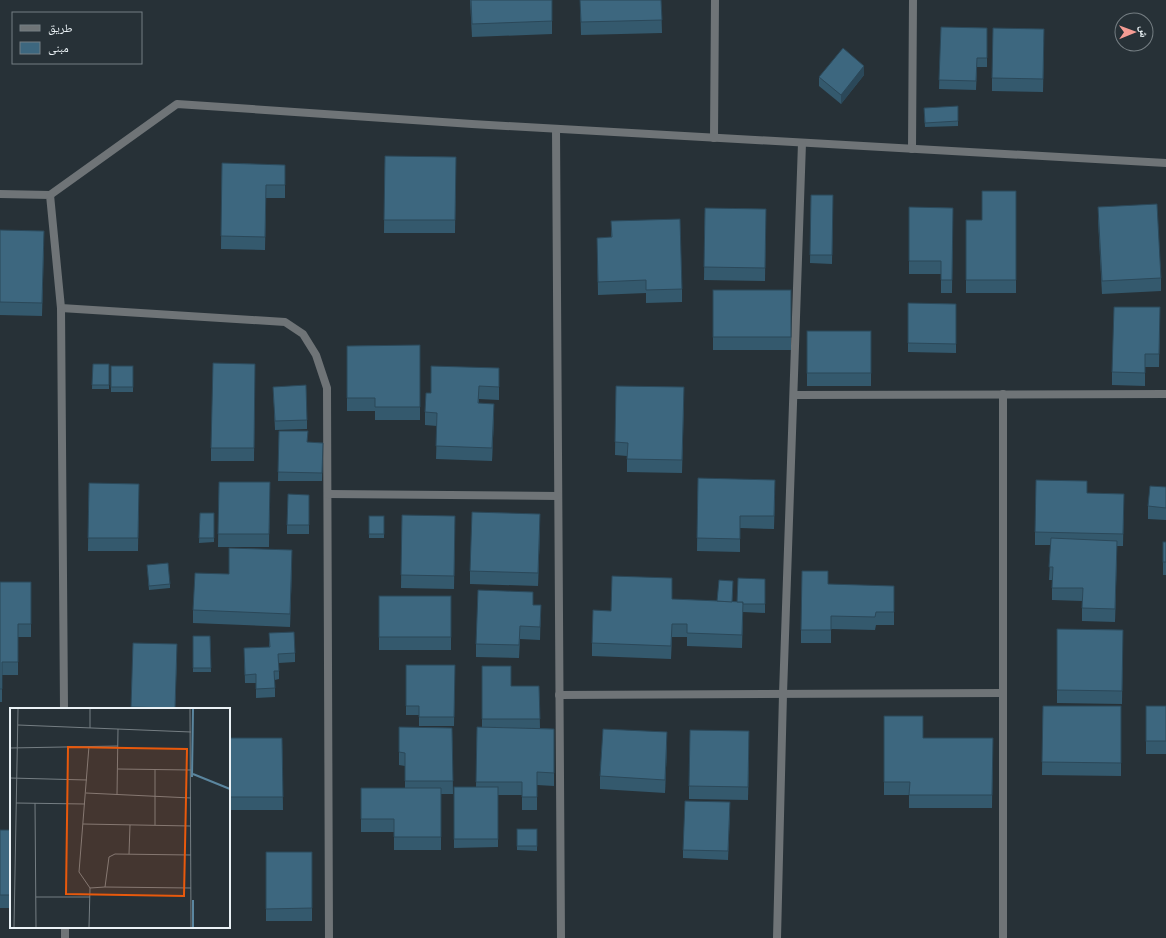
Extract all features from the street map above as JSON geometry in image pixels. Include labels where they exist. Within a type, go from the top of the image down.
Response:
[{"type":"street","points":[[714,138],[715,0]]},
{"type":"street","points":[[912,149],[913,0]]},
{"type":"street","points":[[0,194],[50,195],[177,104],[556,129],[1166,163]]},
{"type":"street","points":[[556,129],[561,938]]},
{"type":"street","points":[[777,938],[783,694],[802,143]]},
{"type":"street","points":[[50,195],[61,308],[64,708]]},
{"type":"street","points":[[61,308],[285,322],[303,334],[316,355],[327,388],[329,938]]},
{"type":"street","points":[[1003,394],[1003,938]]},
{"type":"street","points":[[794,395],[1166,394]]},
{"type":"street","points":[[328,494],[558,496]]},
{"type":"street","points":[[559,695],[1002,693]]},
{"type":"building","points":[[471,0],[552,0],[552,21],[472,24]]},
{"type":"building","points":[[580,0],[661,0],[662,20],[581,22]]},
{"type":"building","points":[[941,27],[987,28],[987,58],[977,58],[976,81],[939,80]]},
{"type":"building","points":[[993,28],[1044,29],[1043,79],[992,78]]},
{"type":"building","points":[[843,48],[864,66],[841,95],[819,77]]},
{"type":"building","points":[[958,106],[958,121],[925,123],[924,108]]},
{"type":"building","points":[[385,156],[456,157],[455,220],[384,220]]},
{"type":"building","points":[[222,163],[285,165],[285,185],[266,185],[265,237],[221,236]]},
{"type":"building","points":[[982,191],[1016,191],[1016,280],[966,280],[966,220],[982,220]]},
{"type":"building","points":[[811,195],[833,195],[832,255],[810,255]]},
{"type":"building","points":[[1157,204],[1161,278],[1102,281],[1098,207]]},
{"type":"building","points":[[909,207],[953,208],[952,280],[941,280],[941,261],[909,261]]},
{"type":"building","points":[[705,208],[766,209],[765,268],[704,267]]},
{"type":"building","points":[[680,219],[682,289],[646,290],[646,280],[598,282],[597,238],[612,237],[611,221]]},
{"type":"building","points":[[0,230],[44,231],[42,303],[0,302]]},
{"type":"building","points":[[713,290],[791,290],[791,337],[713,337]]},
{"type":"building","points":[[908,303],[956,304],[956,344],[908,343]]},
{"type":"building","points":[[1114,307],[1160,307],[1159,354],[1145,354],[1145,373],[1112,372]]},
{"type":"building","points":[[807,331],[871,331],[871,373],[807,373]]},
{"type":"building","points":[[420,345],[420,407],[375,407],[375,398],[347,398],[347,346]]},
{"type":"building","points":[[213,363],[255,364],[254,448],[211,448]]},
{"type":"building","points":[[93,364],[109,364],[109,385],[92,385]]},
{"type":"building","points":[[111,366],[133,366],[133,387],[111,387]]},
{"type":"building","points":[[431,366],[499,368],[499,387],[479,386],[478,403],[494,404],[492,448],[436,446],[437,413],[425,412],[426,393],[431,393]]},
{"type":"building","points":[[306,385],[307,420],[275,421],[273,387]]},
{"type":"building","points":[[616,386],[684,387],[682,460],[627,459],[628,443],[615,442]]},
{"type":"building","points":[[279,431],[308,431],[307,442],[323,443],[322,473],[278,472]]},
{"type":"building","points":[[698,478],[775,480],[774,516],[740,516],[740,539],[697,538]]},
{"type":"building","points":[[1036,480],[1087,481],[1087,493],[1124,494],[1123,534],[1035,532]]},
{"type":"building","points":[[219,482],[270,482],[269,534],[218,534]]},
{"type":"building","points":[[89,483],[139,484],[138,538],[88,538]]},
{"type":"building","points":[[1150,486],[1166,487],[1166,508],[1148,506]]},
{"type":"building","points":[[288,494],[309,495],[309,525],[287,525]]},
{"type":"building","points":[[472,512],[540,514],[538,573],[470,571]]},
{"type":"building","points":[[200,513],[214,513],[214,538],[199,538]]},
{"type":"building","points":[[402,515],[455,516],[454,576],[401,575]]},
{"type":"building","points":[[369,516],[384,516],[384,534],[369,534]]},
{"type":"building","points":[[1051,538],[1117,541],[1115,609],[1082,608],[1083,588],[1052,588],[1053,567],[1049,567]]},
{"type":"building","points":[[1163,542],[1166,542],[1166,562],[1163,562]]},
{"type":"building","points":[[229,548],[292,550],[290,614],[193,610],[195,573],[229,574]]},
{"type":"building","points":[[168,563],[170,584],[149,586],[147,565]]},
{"type":"building","points":[[802,571],[828,571],[828,584],[894,586],[894,612],[876,612],[875,617],[831,616],[831,630],[801,630]]},
{"type":"building","points":[[612,576],[672,578],[672,599],[743,602],[742,635],[687,633],[687,624],[672,624],[671,646],[592,643],[593,610],[611,611]]},
{"type":"building","points":[[738,578],[765,579],[765,604],[743,604],[743,602],[737,602]]},
{"type":"building","points":[[719,580],[733,581],[732,602],[717,601]]},
{"type":"building","points":[[0,582],[31,582],[31,624],[18,624],[18,662],[2,662],[2,689],[0,689]]},
{"type":"building","points":[[478,590],[533,592],[533,605],[541,605],[540,627],[520,626],[519,645],[476,644]]},
{"type":"building","points":[[379,596],[451,596],[451,637],[379,637]]},
{"type":"building","points":[[1057,629],[1123,630],[1122,691],[1057,690]]},
{"type":"building","points":[[294,632],[295,653],[278,654],[279,671],[274,671],[275,688],[256,689],[256,674],[245,675],[244,648],[270,647],[269,633]]},
{"type":"building","points":[[193,636],[210,636],[211,668],[193,668]]},
{"type":"building","points":[[133,643],[177,644],[175,708],[131,707]]},
{"type":"building","points":[[406,665],[455,665],[454,717],[419,717],[419,706],[406,706]]},
{"type":"building","points":[[482,666],[511,666],[511,686],[539,686],[540,719],[482,719]]},
{"type":"building","points":[[1043,706],[1121,706],[1121,763],[1042,762]]},
{"type":"building","points":[[1146,706],[1166,706],[1166,741],[1146,741]]},
{"type":"building","points":[[884,716],[923,716],[923,738],[993,738],[992,795],[909,795],[910,782],[884,782]]},
{"type":"building","points":[[399,727],[452,728],[453,781],[405,781],[405,753],[399,752]]},
{"type":"building","points":[[477,727],[554,729],[554,773],[537,772],[537,797],[522,797],[522,782],[476,782]]},
{"type":"building","points":[[603,729],[667,732],[665,780],[600,776]]},
{"type":"building","points":[[690,730],[749,731],[748,787],[689,786]]},
{"type":"building","points":[[230,738],[282,738],[283,797],[230,797]]},
{"type":"building","points":[[454,787],[498,787],[498,839],[454,839]]},
{"type":"building","points":[[361,788],[441,788],[441,837],[394,837],[394,819],[361,819]]},
{"type":"building","points":[[685,801],[730,802],[728,851],[683,850]]},
{"type":"building","points":[[517,829],[537,829],[537,846],[517,846]]},
{"type":"building","points":[[0,830],[10,830],[10,895],[0,895]]},
{"type":"building","points":[[266,852],[312,852],[312,908],[266,909]]}]
